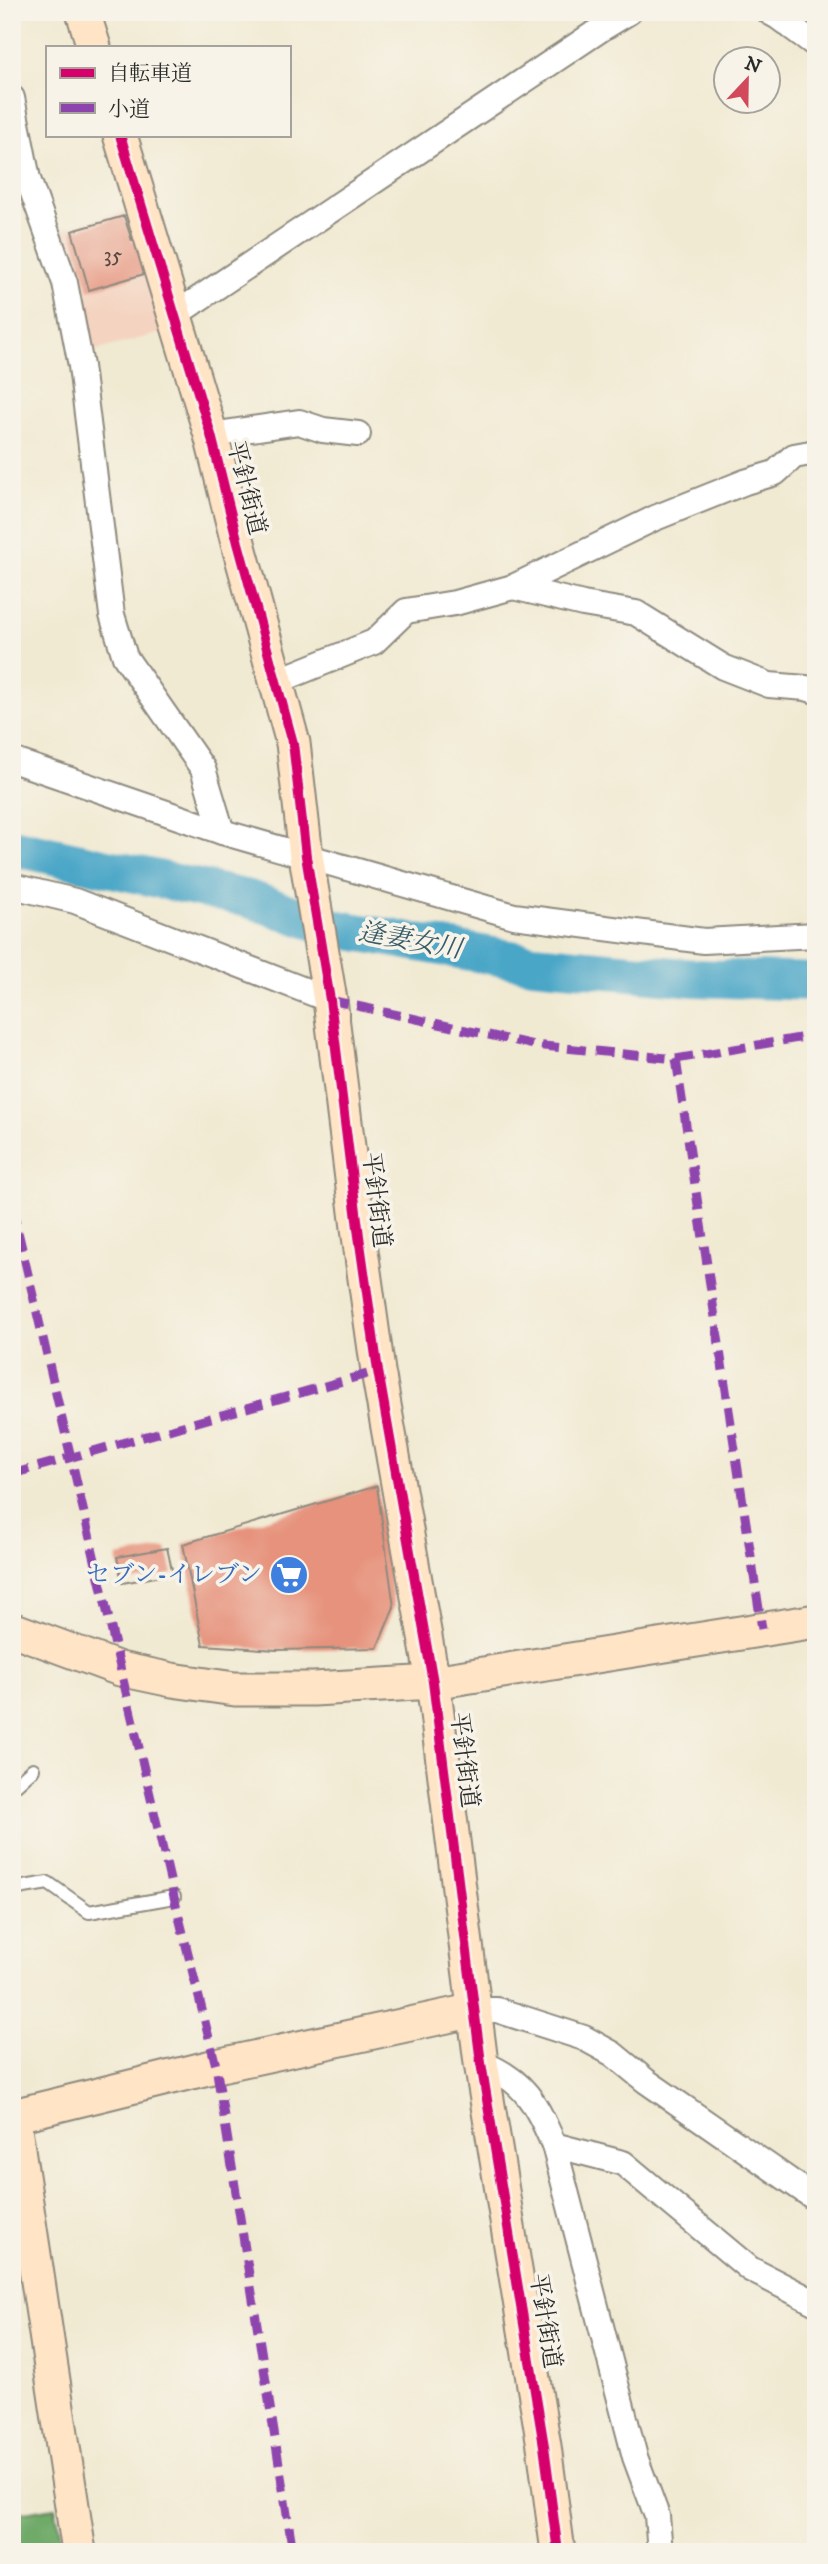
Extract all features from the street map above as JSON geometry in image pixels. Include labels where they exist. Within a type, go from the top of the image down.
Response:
[{"type":"street","points":[[83,12],[94,46]]},
{"type":"street","points":[[176,314],[629,12]]},
{"type":"street","points":[[769,12],[816,45]]},
{"type":"street","points":[[12,98],[27,179],[65,283],[81,366],[112,615],[125,657],[203,769],[222,832]]},
{"type":"street","name":"平針街道","points":[[120,136],[211,435],[293,743],[306,856],[327,987],[378,1371],[433,1682],[481,2063],[544,2446],[558,2552]]},
{"type":"street","points":[[211,435],[299,422],[323,430],[358,433]]},
{"type":"street","points":[[275,681],[374,642],[406,611],[455,603],[513,587],[655,518],[745,482],[775,473],[794,456],[816,452]]},
{"type":"street","points":[[513,587],[583,604],[636,613],[723,667],[769,685],[816,691]]},
{"type":"street","points":[[12,760],[222,832],[513,916],[704,941],[816,935]]},
{"type":"street","points":[[12,886],[75,901],[327,987]]},
{"type":"street","points":[[12,1629],[120,1669],[172,1680],[235,1689],[314,1689],[433,1682],[816,1621]]},
{"type":"street","points":[[79,2552],[13,2116],[216,2066],[475,2010],[497,2010],[584,2038],[613,2054],[646,2081],[816,2199]]},
{"type":"street","points":[[481,2063],[502,2071],[518,2082],[540,2113],[554,2145],[635,2457],[657,2516],[660,2552]]},
{"type":"street","points":[[554,2145],[623,2163],[750,2269],[816,2303]]},
{"type":"lane","points":[[12,1788],[33,1769]]},
{"type":"lane","points":[[12,1889],[48,1883],[89,1912],[174,1897]]},
{"type":"shaded area","points":[[136,208],[176,329],[86,353],[56,231]]},
{"type":"green space","points":[[55,2507],[64,2552],[12,2552],[12,2514]]},
{"type":"building","points":[[124,216],[132,241],[142,240],[151,272],[89,290],[72,231]]},
{"type":"building","name":"セブン-イレブン","points":[[377,1486],[394,1607],[377,1648],[277,1650],[203,1645],[183,1544]]},
{"type":"building","points":[[167,1548],[173,1574],[122,1583],[117,1557]]},
{"type":"waterway","name":"逢妻女川","points":[[12,847],[249,899],[333,928],[533,963],[695,978],[816,982]]},
{"type":"marked path","points":[[330,1000],[534,1045],[676,1059],[816,1035]]},
{"type":"marked path","points":[[676,1059],[762,1629]]},
{"type":"marked path","points":[[12,1206],[216,2066],[293,2552]]},
{"type":"marked path","points":[[12,1474],[378,1371]]},
{"type":"cycle path","points":[[120,136],[211,435],[293,743],[306,856],[330,1000],[378,1371],[433,1682],[481,2063],[544,2446],[558,2552]]},
{"type":"place","name":"セブン-イレブン","points":[[289,1575]]}]
